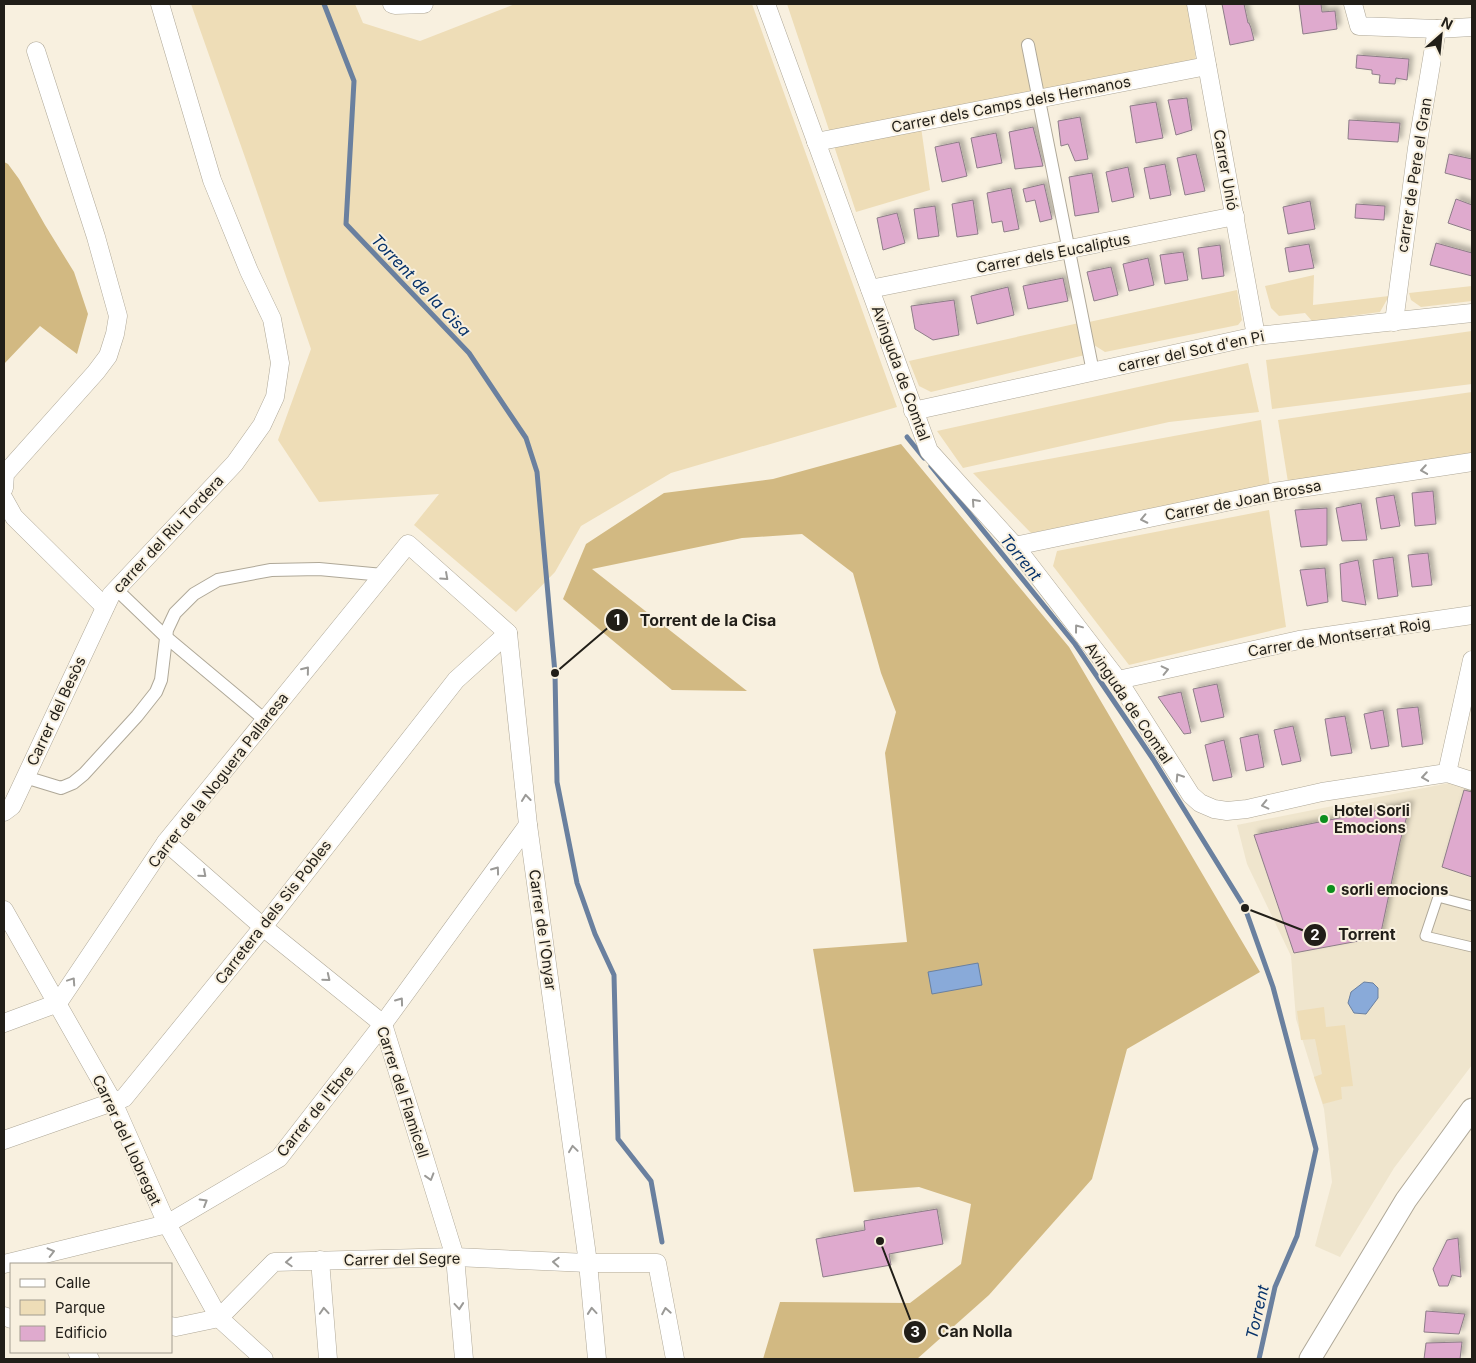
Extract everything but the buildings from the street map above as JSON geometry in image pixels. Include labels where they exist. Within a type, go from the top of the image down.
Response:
[{"type":"street","points":[[155,4],[178,62]]},
{"type":"street","points":[[160,4],[178,62]]},
{"type":"street","points":[[392,4],[424,4]]},
{"type":"street","name":"Avinguda de Comtal","points":[[766,4],[929,451],[1015,546],[1118,680],[1191,795],[1200,803],[1214,809],[1227,811],[1247,809],[1322,792],[1447,774]]},
{"type":"street","name":"Carrer Unió","points":[[1196,4],[1256,336]]},
{"type":"street","points":[[1353,4],[1359,26],[1472,28]]},
{"type":"street","name":"carrer de Pere el Gran","points":[[1394,322],[1417,148],[1437,28]]},
{"type":"street","points":[[1028,45],[1094,372]]},
{"type":"street","points":[[4,481],[108,356],[118,316],[96,237],[36,51]]},
{"type":"street","name":"carrer del Riu Tordera","points":[[105,607],[116,589],[235,463],[262,424],[275,396],[280,363],[272,318],[249,271],[212,180],[178,62]]},
{"type":"street","name":"Carrer dels Camps dels Hermanos","points":[[816,142],[1207,66]]},
{"type":"street","name":"Carrer dels Eucaliptus","points":[[870,289],[1235,216]]},
{"type":"street","name":"carrer del Sot d'en Pi","points":[[913,411],[1256,336],[1472,314]]},
{"type":"street","name":"Carrer de Joan Brossa","points":[[1015,546],[1274,492],[1472,462]]},
{"type":"street","points":[[4,499],[9,522],[105,607]]},
{"type":"street","name":"Carrer de la Noguera Pallaresa","points":[[58,1003],[166,842],[408,544],[508,633]]},
{"type":"street","points":[[25,777],[61,788],[73,783],[84,774],[137,716],[156,692],[161,680],[167,630],[175,613],[194,594],[218,580],[271,570],[319,569],[383,575]]},
{"type":"street","points":[[116,589],[166,637],[265,720]]},
{"type":"street","name":"Carrer del Besòs","points":[[4,812],[12,806],[105,607]]},
{"type":"street","name":"Carrer de Montserrat Roig","points":[[1118,680],[1299,640],[1472,616]]},
{"type":"street","name":"Carrer de l'Onyar","points":[[508,633],[528,825],[588,1264],[597,1359]]},
{"type":"street","name":"Carretera dels Sis Pobles","points":[[4,1140],[124,1098],[263,927],[456,680],[508,633]]},
{"type":"street","points":[[1472,660],[1447,774],[1472,781]]},
{"type":"street","name":"Carrer de l'Ebre","points":[[4,1264],[167,1224],[279,1158],[383,1024],[528,825]]},
{"type":"street","name":"Carrer del Flamicell","points":[[166,842],[263,927],[383,1024],[455,1257],[464,1359]]},
{"type":"street","name":"Carrer del Llobregat","points":[[4,910],[113,1102],[167,1224],[219,1318],[264,1359]]},
{"type":"street","points":[[4,1023],[58,1003]]},
{"type":"street","points":[[1310,1359],[1406,1200],[1472,1111]]},
{"type":"street","name":"Carrer del Segre","points":[[219,1318],[274,1262],[455,1257],[588,1264],[658,1263],[675,1359]]},
{"type":"street","points":[[320,1260],[328,1359]]},
{"type":"street","points":[[172,1326],[219,1318]]},
{"type":"street","points":[[79,1353],[90,1359]]},
{"type":"lane","points":[[1472,906],[1438,897],[1425,936],[1472,947]]},
{"type":"shaded area","points":[[4,162],[8,164],[19,179],[74,272],[88,314],[77,354],[40,326],[4,364]]},
{"type":"shaded area","points":[[901,444],[1069,647],[1260,972],[1127,1049],[1092,1179],[989,1295],[917,1359],[763,1359],[780,1302],[910,1303],[961,1264],[971,1204],[919,1187],[854,1192],[813,949],[907,942],[885,753],[896,712],[881,673],[853,573],[802,534],[742,538],[592,569],[747,691],[672,690],[563,599],[586,544],[664,493],[773,479]]},
{"type":"shaded area","points":[[1449,783],[1472,790],[1472,1065],[1394,1168],[1340,1257],[1315,1246],[1332,1182],[1324,1109],[1296,1019],[1291,956],[1247,864],[1237,825]]},
{"type":"green space","points":[[191,4],[355,4],[363,23],[420,41],[515,4],[752,4],[897,407],[671,473],[581,526],[555,572],[516,612],[414,525],[439,494],[319,502],[278,440],[311,349]]},
{"type":"green space","points":[[787,4],[1188,4],[1196,60],[830,133]]},
{"type":"green space","points":[[921,127],[930,190],[856,212],[833,143]]},
{"type":"green space","points":[[1314,275],[1313,305],[1389,296],[1380,312],[1312,321],[1305,313],[1279,316],[1271,308],[1265,286]]},
{"type":"green space","points":[[1472,286],[1472,301],[1421,307],[1411,300],[1409,293]]},
{"type":"green space","points":[[1237,290],[1242,320],[1238,325],[1105,352],[1094,345],[1089,322]]},
{"type":"green space","points":[[1079,323],[1085,355],[931,392],[919,386],[909,361]]},
{"type":"green space","points":[[1472,331],[1472,384],[1272,409],[1266,360]]},
{"type":"green space","points":[[1248,363],[1259,412],[1169,422],[963,468],[937,431]]},
{"type":"green space","points":[[1472,392],[1472,453],[1288,482],[1278,420]]},
{"type":"green space","points":[[1261,420],[1270,487],[1031,533],[973,473]]},
{"type":"green space","points":[[1269,510],[1286,627],[1129,665],[1053,566],[1057,551]]},
{"type":"green space","points":[[1324,1007],[1326,1027],[1345,1025],[1353,1086],[1341,1087],[1342,1099],[1323,1104],[1314,1077],[1322,1074],[1315,1039],[1301,1040],[1297,1011]]},
{"type":"water","points":[[978,963],[982,985],[932,994],[928,972]]},
{"type":"water","points":[[1364,982],[1373,983],[1378,988],[1378,998],[1366,1014],[1354,1013],[1348,1003],[1351,992]]},
{"type":"waterway","name":"Torrent de la Cisa","points":[[324,4],[354,81],[346,224],[469,353],[526,438],[537,472],[555,673],[557,782],[577,883],[595,934],[614,975],[618,1139],[651,1181],[662,1242]]},
{"type":"waterway","name":"Torrent","points":[[907,437],[924,458]]},
{"type":"waterway","name":"Torrent","points":[[931,466],[1075,644],[1153,759],[1245,908],[1273,987],[1316,1149],[1297,1236],[1275,1287],[1259,1359]]},
{"type":"place","name":"Torrent de la Cisa","points":[[555,673]]},
{"type":"place","name":"Hotel Sorli Emocions","points":[[1324,819]]},
{"type":"place","name":"sorli emocions","points":[[1331,889]]},
{"type":"place","name":"Torrent","points":[[1245,908]]},
{"type":"place","name":"Can Nolla","points":[[880,1241]]}]
